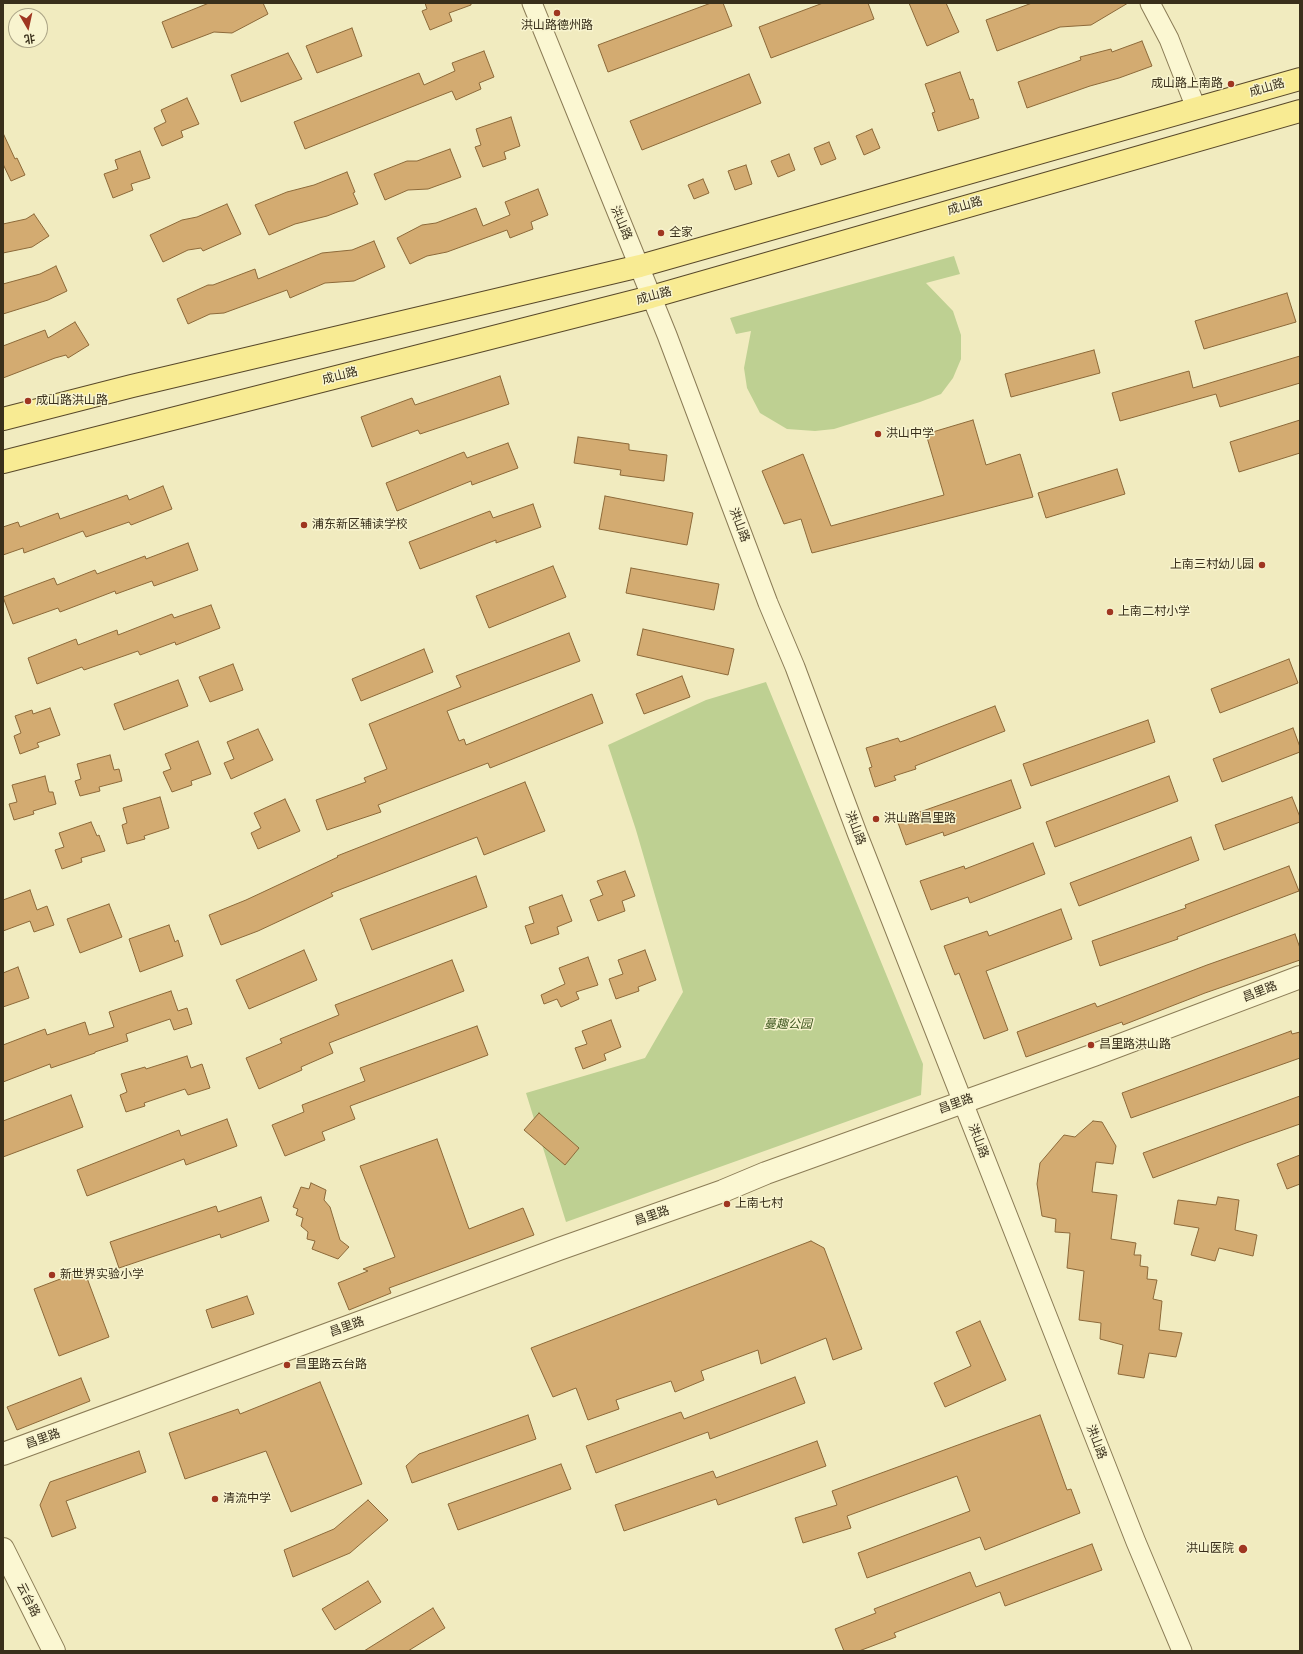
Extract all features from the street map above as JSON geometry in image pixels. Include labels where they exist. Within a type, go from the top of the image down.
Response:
[{"type":"main road","name":"成山路","points":[[3,419],[140,384],[640,266],[1300,79]]},
{"type":"main road","name":"成山路","points":[[3,462],[651,297],[1300,111]]},
{"type":"street","name":"洪山路","points":[[532,3],[640,266],[768,603],[795,667],[854,826],[962,1102],[1136,1542],[1182,1651]]},
{"type":"street","points":[[1150,3],[1169,39],[1196,108]]},
{"type":"street","name":"昌里路","points":[[3,1454],[544,1254],[723,1191],[766,1173],[1094,1055],[1300,977]]},
{"type":"street","name":"云台路","points":[[3,1549],[54,1651]]},
{"type":"green space","points":[[954,256],[960,274],[926,283],[953,311],[961,335],[961,359],[953,378],[941,394],[834,429],[815,431],[787,429],[760,413],[747,388],[744,368],[751,331],[736,334],[730,318]]},
{"type":"green space","name":"蔓趣公园","points":[[766,682],[923,1064],[921,1095],[566,1222],[526,1093],[645,1058],[683,992],[636,830],[608,745],[706,700]]},
{"type":"building","points":[[209,3],[263,3],[268,14],[232,33],[214,32],[172,48],[162,22]]},
{"type":"building","points":[[425,3],[471,3],[471,5],[449,13],[452,21],[430,30],[422,11],[427,9]]},
{"type":"building","points":[[711,3],[723,3],[732,26],[608,72],[598,45]]},
{"type":"building","points":[[823,3],[868,3],[874,19],[771,58],[759,27]]},
{"type":"building","points":[[909,3],[946,3],[959,32],[927,46]]},
{"type":"building","points":[[1032,3],[1128,3],[1091,25],[1060,27],[997,51],[986,20]]},
{"type":"building","points":[[352,28],[362,56],[317,73],[306,46]]},
{"type":"building","points":[[1142,41],[1152,66],[1027,108],[1018,82],[1081,60],[1080,57],[1111,49],[1112,52]]},
{"type":"building","points":[[484,51],[494,77],[479,83],[481,89],[456,100],[452,91],[305,149],[294,122],[419,73],[424,85],[455,71],[452,63]]},
{"type":"building","points":[[288,53],[302,79],[241,102],[231,75]]},
{"type":"building","points":[[960,72],[970,100],[973,99],[979,118],[938,131],[932,113],[935,112],[925,84]]},
{"type":"building","points":[[749,74],[761,103],[642,150],[630,121]]},
{"type":"building","points":[[187,98],[199,124],[181,131],[183,137],[162,146],[154,128],[166,122],[161,110]]},
{"type":"building","points":[[511,117],[520,146],[504,152],[506,159],[483,167],[475,147],[481,145],[476,129]]},
{"type":"building","points":[[872,129],[880,148],[864,155],[856,136]]},
{"type":"building","points":[[3,133],[15,159],[17,158],[25,175],[11,181],[3,164]]},
{"type":"building","points":[[829,142],[836,159],[821,165],[814,148]]},
{"type":"building","points":[[450,149],[461,177],[428,189],[408,190],[385,200],[374,174],[407,161],[417,161]]},
{"type":"building","points":[[140,151],[150,178],[131,184],[133,190],[113,198],[104,174],[118,169],[115,160]]},
{"type":"building","points":[[789,154],[795,170],[778,177],[771,161]]},
{"type":"building","points":[[746,165],[752,184],[735,190],[728,171]]},
{"type":"building","points":[[347,172],[358,204],[327,216],[295,224],[269,235],[255,205],[287,192],[314,185]]},
{"type":"building","points":[[703,179],[709,193],[694,199],[688,185]]},
{"type":"building","points":[[538,189],[548,215],[531,222],[533,229],[510,238],[507,230],[447,252],[427,256],[410,264],[397,238],[422,225],[436,223],[476,208],[483,226],[510,215],[505,202]]},
{"type":"building","points":[[227,204],[241,234],[203,251],[201,248],[188,250],[163,262],[150,235],[182,220],[197,217]]},
{"type":"building","points":[[34,214],[49,236],[32,247],[3,253],[3,224],[26,219]]},
{"type":"building","points":[[374,241],[385,267],[354,281],[325,283],[290,298],[287,290],[224,313],[210,314],[188,324],[177,299],[208,285],[213,285],[255,269],[258,279],[322,253],[352,250]]},
{"type":"building","points":[[56,266],[67,291],[48,300],[3,314],[3,284],[40,274]]},
{"type":"building","points":[[1287,293],[1296,322],[1204,349],[1195,321]]},
{"type":"building","points":[[75,322],[89,345],[68,358],[66,355],[55,358],[3,378],[3,346],[45,330],[48,338]]},
{"type":"building","points":[[1094,350],[1100,373],[1011,397],[1005,374]]},
{"type":"building","points":[[1300,356],[1300,383],[1220,407],[1216,394],[1120,421],[1112,393],[1189,371],[1193,388]]},
{"type":"building","points":[[500,376],[509,404],[420,434],[418,430],[372,447],[361,417],[412,398],[415,405]]},
{"type":"building","points":[[973,420],[986,465],[1020,454],[1033,497],[812,553],[801,519],[784,524],[762,471],[803,454],[831,526],[944,495],[926,434]]},
{"type":"building","points":[[1300,420],[1300,453],[1239,472],[1230,442]]},
{"type":"building","points":[[578,437],[629,444],[629,450],[667,455],[664,481],[620,475],[621,470],[574,463]]},
{"type":"building","points":[[508,443],[518,468],[472,485],[471,481],[397,511],[386,483],[464,452],[467,458]]},
{"type":"building","points":[[1117,469],[1125,494],[1046,518],[1038,493]]},
{"type":"building","points":[[163,486],[172,509],[131,525],[129,522],[86,537],[83,531],[24,553],[23,548],[3,555],[3,527],[18,522],[20,527],[58,513],[60,519],[127,495],[129,500]]},
{"type":"building","points":[[605,496],[693,513],[687,545],[599,529]]},
{"type":"building","points":[[533,504],[541,527],[496,543],[496,540],[420,569],[409,542],[490,511],[493,518]]},
{"type":"building","points":[[188,543],[198,570],[154,586],[152,581],[116,594],[115,591],[60,612],[58,608],[13,624],[3,597],[54,578],[57,585],[95,570],[97,574],[145,556],[146,559]]},
{"type":"building","points":[[553,566],[566,597],[489,628],[476,596]]},
{"type":"building","points":[[631,568],[719,584],[714,610],[626,593]]},
{"type":"building","points":[[211,605],[220,628],[176,645],[175,642],[140,655],[138,651],[84,670],[82,667],[37,684],[28,658],[76,639],[78,645],[117,630],[118,635],[172,614],[174,618]]},
{"type":"building","points":[[643,629],[734,649],[728,675],[637,655]]},
{"type":"building","points":[[569,633],[580,661],[447,711],[459,741],[464,739],[466,745],[592,694],[603,723],[490,768],[488,763],[378,805],[381,812],[327,830],[316,800],[366,782],[364,778],[387,769],[369,724],[461,687],[456,676]]},
{"type":"building","points":[[424,649],[433,672],[361,701],[352,679]]},
{"type":"building","points":[[1289,659],[1298,683],[1220,713],[1211,689]]},
{"type":"building","points":[[233,664],[243,690],[210,702],[199,677]]},
{"type":"building","points":[[682,676],[690,697],[644,714],[636,694]]},
{"type":"building","points":[[178,680],[188,706],[124,730],[114,704]]},
{"type":"building","points":[[995,706],[1005,731],[915,766],[916,769],[894,776],[896,780],[875,787],[869,768],[872,767],[866,748],[898,738],[900,742]]},
{"type":"building","points":[[50,708],[60,735],[37,743],[39,747],[20,754],[14,736],[21,733],[15,716],[32,710],[33,714]]},
{"type":"building","points":[[1148,720],[1155,742],[1031,786],[1023,764]]},
{"type":"building","points":[[1293,728],[1300,747],[1300,752],[1222,782],[1213,759]]},
{"type":"building","points":[[258,729],[273,760],[231,779],[224,763],[234,759],[227,742]]},
{"type":"building","points":[[198,741],[211,774],[191,781],[192,785],[172,792],[163,772],[171,769],[165,754]]},
{"type":"building","points":[[110,755],[114,770],[119,769],[122,781],[99,787],[100,791],[80,796],[75,781],[81,779],[77,764]]},
{"type":"building","points":[[45,776],[49,792],[53,792],[56,804],[33,811],[34,814],[14,820],[9,804],[17,802],[12,785]]},
{"type":"building","points":[[1169,776],[1178,801],[1055,847],[1046,822]]},
{"type":"building","points":[[1011,780],[1021,808],[944,836],[943,832],[906,845],[897,820]]},
{"type":"building","points":[[525,782],[545,831],[484,855],[477,837],[331,893],[333,896],[258,931],[221,945],[209,915],[246,900],[338,857],[337,856]]},
{"type":"building","points":[[160,797],[169,828],[144,836],[145,839],[127,844],[122,825],[127,823],[123,808]]},
{"type":"building","points":[[1292,797],[1300,817],[1300,822],[1224,850],[1215,825]]},
{"type":"building","points":[[285,799],[300,831],[258,849],[251,833],[261,828],[254,813]]},
{"type":"building","points":[[91,822],[97,836],[99,835],[105,851],[81,858],[82,862],[62,869],[55,850],[64,847],[59,833]]},
{"type":"building","points":[[1191,837],[1199,860],[1079,906],[1070,883]]},
{"type":"building","points":[[1033,843],[1045,874],[970,903],[968,897],[931,910],[920,881],[964,866],[965,869]]},
{"type":"building","points":[[1289,866],[1299,891],[1177,937],[1178,939],[1100,966],[1092,941],[1186,908],[1185,905]]},
{"type":"building","points":[[625,871],[635,896],[622,901],[625,911],[598,921],[590,900],[603,895],[597,881]]},
{"type":"building","points":[[476,876],[487,907],[372,950],[360,919]]},
{"type":"building","points":[[30,890],[37,910],[47,906],[54,925],[34,932],[30,921],[3,931],[3,900]]},
{"type":"building","points":[[562,895],[572,921],[557,927],[559,934],[531,944],[525,926],[534,923],[529,907]]},
{"type":"building","points":[[109,904],[122,937],[80,953],[67,919]]},
{"type":"building","points":[[1061,909],[1072,939],[986,971],[1008,1030],[984,1039],[959,973],[955,975],[944,946],[987,931],[989,936]]},
{"type":"building","points":[[169,925],[175,942],[178,940],[183,956],[140,972],[129,939]]},
{"type":"building","points":[[1295,934],[1300,948],[1300,960],[1205,993],[1123,1025],[1122,1022],[1026,1057],[1017,1032],[1095,1003],[1097,1007],[1207,965]]},
{"type":"building","points":[[304,950],[317,980],[249,1009],[236,980]]},
{"type":"building","points":[[645,950],[656,980],[638,987],[639,991],[616,999],[609,979],[623,974],[618,960]]},
{"type":"building","points":[[588,957],[598,985],[576,992],[579,999],[561,1007],[557,999],[544,1004],[541,995],[565,984],[559,968]]},
{"type":"building","points":[[452,960],[464,991],[329,1043],[333,1053],[301,1067],[302,1070],[259,1089],[246,1058],[282,1043],[280,1039],[339,1015],[335,1005]]},
{"type":"building","points":[[18,967],[29,998],[3,1007],[3,973]]},
{"type":"building","points":[[171,991],[178,1011],[187,1008],[192,1024],[174,1030],[170,1019],[126,1034],[128,1041],[51,1068],[50,1064],[3,1082],[3,1045],[45,1029],[47,1035],[85,1022],[89,1035],[114,1027],[109,1012]]},
{"type":"building","points":[[611,1020],[621,1047],[604,1054],[606,1060],[583,1069],[575,1048],[587,1044],[582,1031]]},
{"type":"building","points":[[477,1026],[488,1055],[350,1106],[355,1119],[322,1132],[325,1140],[285,1156],[272,1125],[304,1112],[302,1105],[365,1081],[360,1068]]},
{"type":"building","points":[[1291,1031],[1292,1034],[1300,1032],[1300,1058],[1131,1118],[1122,1093]]},
{"type":"building","points":[[187,1056],[191,1068],[202,1064],[210,1088],[188,1095],[185,1089],[144,1103],[145,1106],[126,1112],[120,1095],[127,1092],[121,1074],[145,1067],[146,1069]]},
{"type":"building","points":[[71,1095],[83,1127],[3,1157],[3,1121]]},
{"type":"building","points":[[1300,1096],[1300,1124],[1153,1178],[1143,1153]]},
{"type":"building","points":[[539,1113],[579,1148],[565,1165],[524,1130]]},
{"type":"building","points":[[227,1119],[237,1146],[186,1165],[184,1159],[87,1196],[77,1170],[179,1130],[181,1136]]},
{"type":"building","points":[[1093,1121],[1102,1122],[1116,1146],[1113,1164],[1096,1162],[1092,1192],[1117,1195],[1111,1239],[1136,1243],[1134,1255],[1141,1255],[1140,1266],[1148,1267],[1147,1279],[1157,1280],[1153,1299],[1162,1301],[1159,1330],[1182,1333],[1176,1357],[1149,1353],[1144,1378],[1118,1374],[1123,1345],[1100,1339],[1101,1323],[1079,1320],[1084,1271],[1067,1268],[1070,1233],[1055,1232],[1056,1219],[1042,1216],[1037,1184],[1040,1163],[1064,1135],[1075,1137]]},
{"type":"building","points":[[437,1139],[469,1229],[523,1208],[534,1235],[389,1288],[391,1293],[349,1310],[338,1283],[368,1271],[363,1269],[395,1257],[360,1166]]},
{"type":"building","points":[[1300,1155],[1300,1184],[1287,1189],[1277,1164]]},
{"type":"building","points":[[311,1183],[326,1190],[324,1200],[330,1207],[340,1240],[349,1247],[338,1259],[312,1249],[315,1241],[307,1239],[308,1232],[301,1226],[303,1218],[296,1215],[298,1209],[293,1207],[301,1187],[309,1189]]},
{"type":"building","points":[[261,1197],[269,1221],[221,1238],[220,1234],[119,1268],[110,1242],[216,1206],[218,1212]]},
{"type":"building","points":[[1218,1197],[1239,1200],[1235,1230],[1257,1235],[1253,1256],[1219,1248],[1215,1261],[1191,1255],[1199,1228],[1174,1224],[1178,1200],[1216,1205]]},
{"type":"building","points":[[811,1241],[824,1248],[862,1349],[833,1360],[826,1338],[761,1364],[758,1350],[701,1371],[704,1380],[675,1392],[671,1381],[616,1400],[619,1409],[588,1420],[576,1388],[553,1397],[531,1348]]},
{"type":"building","points":[[84,1270],[109,1337],[59,1356],[34,1289]]},
{"type":"building","points":[[247,1296],[254,1314],[212,1328],[206,1310]]},
{"type":"building","points":[[980,1321],[1006,1380],[945,1407],[934,1383],[971,1366],[956,1332]]},
{"type":"building","points":[[795,1377],[805,1403],[710,1439],[708,1432],[596,1473],[586,1446],[681,1412],[684,1419]]},
{"type":"building","points":[[81,1378],[90,1401],[17,1430],[7,1407]]},
{"type":"building","points":[[320,1382],[362,1484],[291,1512],[266,1451],[185,1479],[169,1433],[238,1409],[240,1414]]},
{"type":"building","points":[[528,1415],[536,1439],[412,1483],[406,1466],[419,1454]]},
{"type":"building","points":[[1040,1415],[1067,1490],[1071,1489],[1080,1513],[985,1550],[980,1537],[867,1578],[858,1553],[970,1511],[957,1476],[847,1516],[851,1528],[803,1543],[795,1518],[837,1505],[832,1491]]},
{"type":"building","points":[[817,1441],[826,1466],[718,1505],[716,1499],[624,1531],[615,1505],[713,1471],[716,1478]]},
{"type":"building","points":[[139,1451],[146,1472],[66,1501],[76,1528],[52,1537],[40,1505],[50,1482]]},
{"type":"building","points":[[561,1464],[571,1489],[458,1530],[448,1504]]},
{"type":"building","points":[[368,1500],[388,1520],[350,1553],[293,1577],[284,1550],[334,1529]]},
{"type":"building","points":[[1092,1544],[1102,1570],[1005,1606],[1000,1592],[894,1633],[896,1637],[859,1651],[844,1651],[835,1629],[876,1613],[874,1609],[970,1572],[976,1587]]},
{"type":"building","points":[[368,1581],[381,1602],[335,1630],[322,1609]]},
{"type":"building","points":[[433,1608],[445,1628],[408,1651],[364,1651]]},
{"type":"place","name":"洪山路德州路","points":[[557,13]]},
{"type":"place","name":"成山路上南路","points":[[1231,84]]},
{"type":"place","name":"全家","points":[[661,233]]},
{"type":"place","name":"成山路洪山路","points":[[28,401]]},
{"type":"place","name":"洪山中学","points":[[878,434]]},
{"type":"place","name":"浦东新区辅读学校","points":[[304,525]]},
{"type":"place","name":"上南三村幼儿园","points":[[1262,565]]},
{"type":"place","name":"上南二村小学","points":[[1110,612]]},
{"type":"place","name":"洪山路昌里路","points":[[876,819]]},
{"type":"place","name":"昌里路洪山路","points":[[1091,1045]]},
{"type":"place","name":"上南七村","points":[[727,1204]]},
{"type":"place","name":"新世界实验小学","points":[[52,1275]]},
{"type":"place","name":"昌里路云台路","points":[[287,1365]]},
{"type":"place","name":"清流中学","points":[[215,1499]]},
{"type":"place","name":"洪山医院","points":[[1243,1549]]}]
